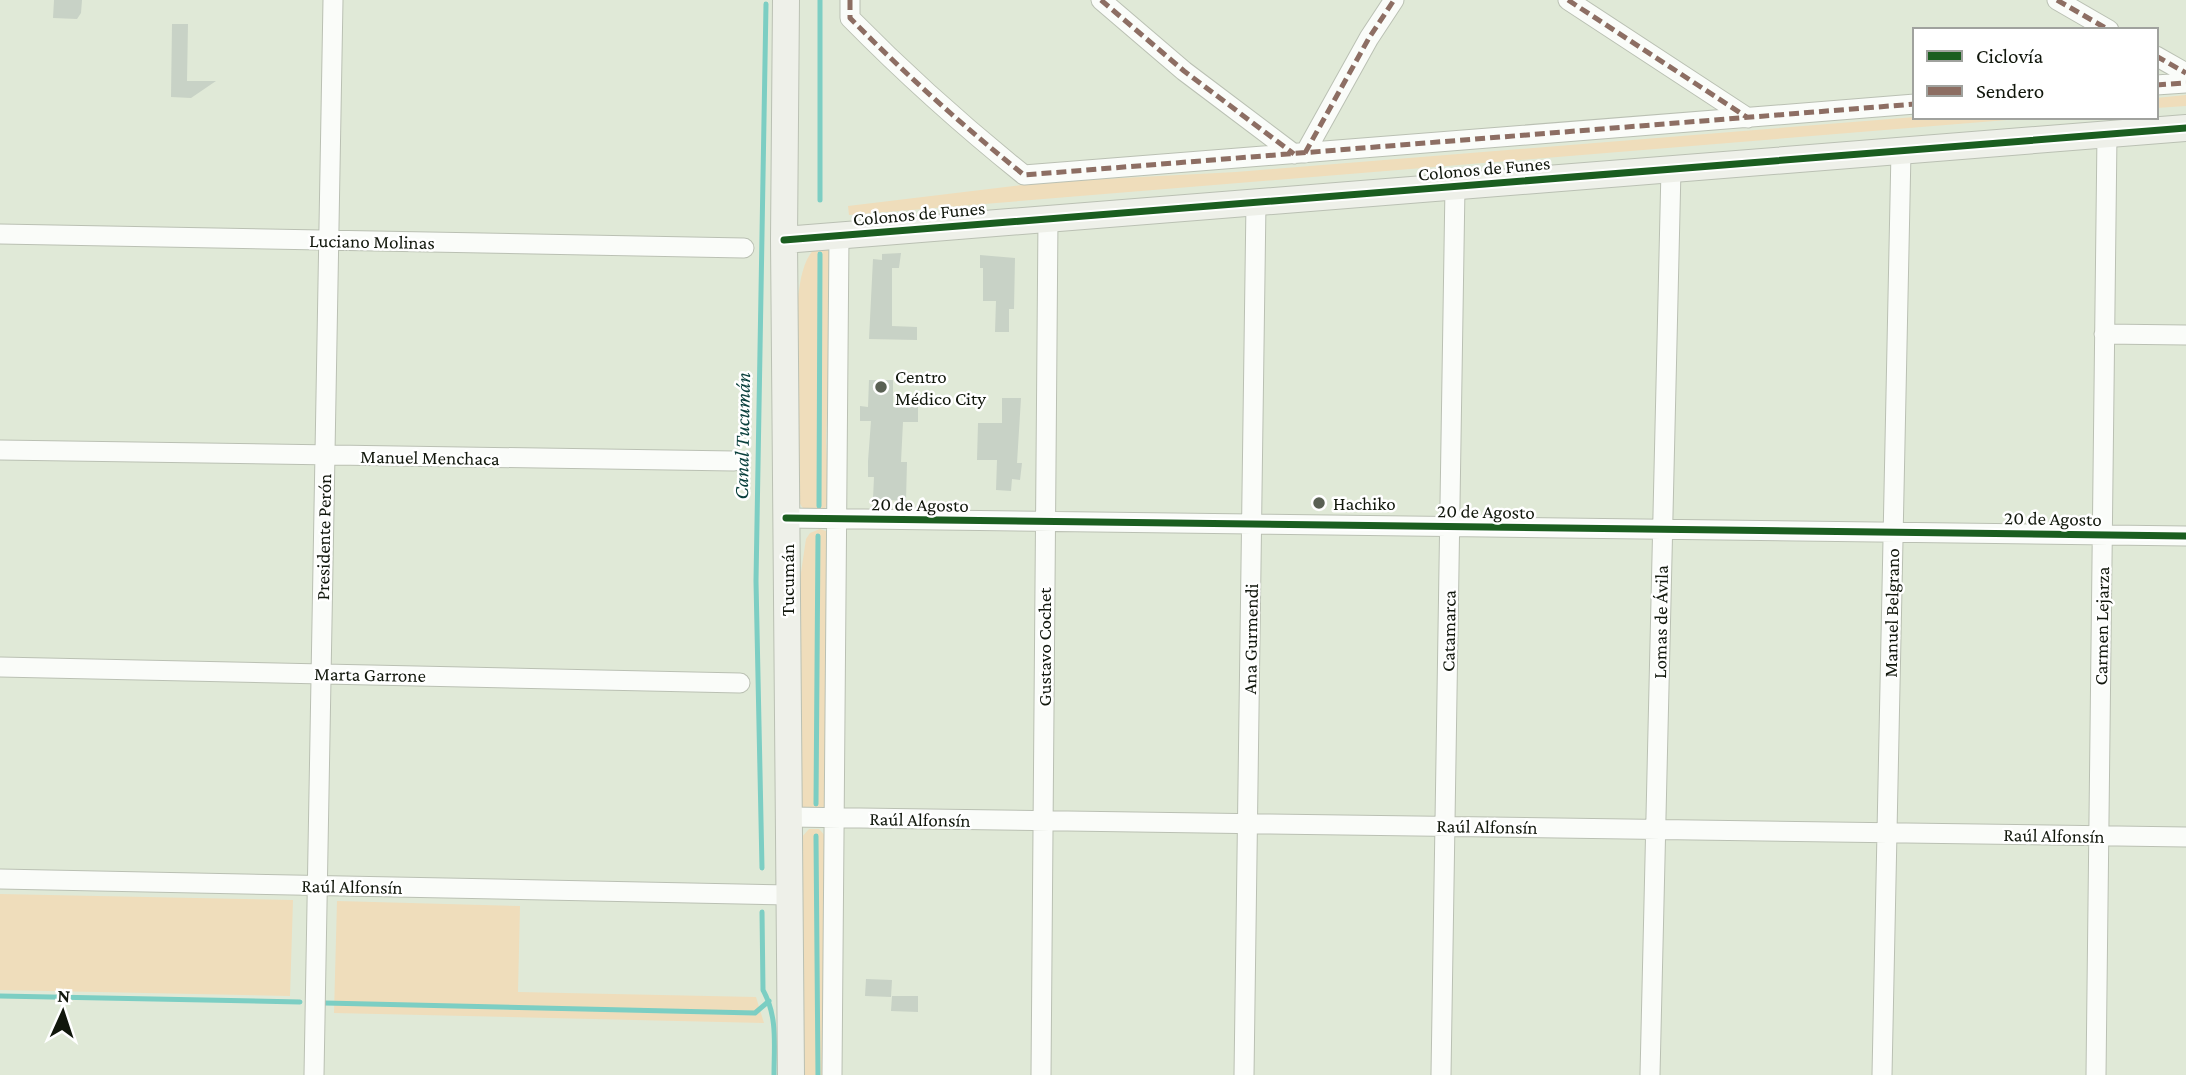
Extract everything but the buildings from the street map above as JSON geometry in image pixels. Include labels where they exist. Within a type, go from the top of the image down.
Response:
[{"type":"street","name":"Presidente Perón","points":[[314,1075],[333,0]]},
{"type":"street","name":"Tucumán","points":[[786,0],[786,518],[791,1075]]},
{"type":"street","points":[[850,0],[850,18],[885,54],[961,124],[1024,175],[1913,104]]},
{"type":"street","points":[[1101,0],[1184,71],[1299,153]]},
{"type":"street","points":[[1299,153],[1394,0]]},
{"type":"street","points":[[1568,0],[1748,118]]},
{"type":"street","points":[[2057,0],[2106,28]]},
{"type":"street","points":[[2158,57],[2186,73]]},
{"type":"street","points":[[2158,85],[2186,82]]},
{"type":"street","name":"Colonos de Funes","points":[[785,240],[2186,128]]},
{"type":"street","name":"Carmen Lejarza","points":[[2096,1075],[2107,134]]},
{"type":"street","name":"Manuel Belgrano","points":[[1882,1075],[1901,151]]},
{"type":"street","name":"Lomas de Ávila","points":[[1650,1075],[1671,169]]},
{"type":"street","name":"Catamarca","points":[[1441,1075],[1455,186]]},
{"type":"street","name":"Ana Gurmendi","points":[[1244,1075],[1256,202]]},
{"type":"street","name":"Gustavo Cochet","points":[[1041,1075],[1048,219]]},
{"type":"street","name":"Luciano Molinas","points":[[0,234],[744,248]]},
{"type":"street","points":[[832,1075],[839,235]]},
{"type":"street","points":[[2104,334],[2186,335]]},
{"type":"street","name":"Manuel Menchaca","points":[[0,450],[734,461]]},
{"type":"street","name":"20 de Agosto","points":[[786,518],[2186,536]]},
{"type":"street","name":"Marta Garrone","points":[[0,667],[740,683]]},
{"type":"street","name":"Raúl Alfonsín","points":[[789,817],[2186,837]]},
{"type":"street","name":"Raúl Alfonsín","points":[[0,880],[789,895]]},
{"type":"shaded area","points":[[2186,95],[2186,106],[2158,108],[2158,98]]},
{"type":"shaded area","points":[[1913,117],[2020,119],[849,215],[848,206],[1046,182],[1236,172]]},
{"type":"shaded area","points":[[814,249],[828,249],[832,261],[826,442],[829,500],[824,510],[809,512],[796,497],[797,304],[804,268]]},
{"type":"shaded area","points":[[820,529],[826,531],[828,538],[827,809],[811,813],[802,807],[796,794],[799,586],[806,539],[810,533]]},
{"type":"shaded area","points":[[809,829],[819,829],[828,839],[828,1075],[803,1075],[801,838]]},
{"type":"shaded area","points":[[0,894],[293,900],[290,996],[0,990]]},
{"type":"shaded area","points":[[337,901],[520,906],[518,992],[756,997],[764,1023],[334,1013]]},
{"type":"waterway","name":"Canal Tucumán","points":[[820,0],[820,200]]},
{"type":"waterway","name":"Canal Tucumán","points":[[762,868],[756,581],[766,4]]},
{"type":"waterway","name":"Canal Tucumán","points":[[819,506],[820,254]]},
{"type":"waterway","name":"Canal Tucumán","points":[[816,804],[818,536]]},
{"type":"waterway","name":"Canal Tucumán","points":[[816,836],[818,1075]]},
{"type":"waterway","name":"Canal Tucumán","points":[[762,912],[763,990],[773,1021],[774,1075]]},
{"type":"waterway","points":[[0,996],[300,1002]]},
{"type":"waterway","points":[[325,1003],[755,1013],[769,1001]]},
{"type":"marked path","points":[[850,0],[850,18],[935,99],[1024,175],[1913,104]]},
{"type":"marked path","points":[[1101,0],[1184,71],[1294,154]]},
{"type":"marked path","points":[[1305,153],[1369,38],[1394,0]]},
{"type":"marked path","points":[[1568,0],[1748,118]]},
{"type":"marked path","points":[[2057,0],[2106,28]]},
{"type":"marked path","points":[[2158,57],[2186,73]]},
{"type":"marked path","points":[[2158,85],[2186,83]]},
{"type":"cycle path","points":[[784,240],[2186,128]]},
{"type":"cycle path","points":[[786,518],[2186,536]]},
{"type":"place","name":"Centro Médico City","points":[[881,387]]},
{"type":"place","name":"Hachiko","points":[[1319,503]]}]
